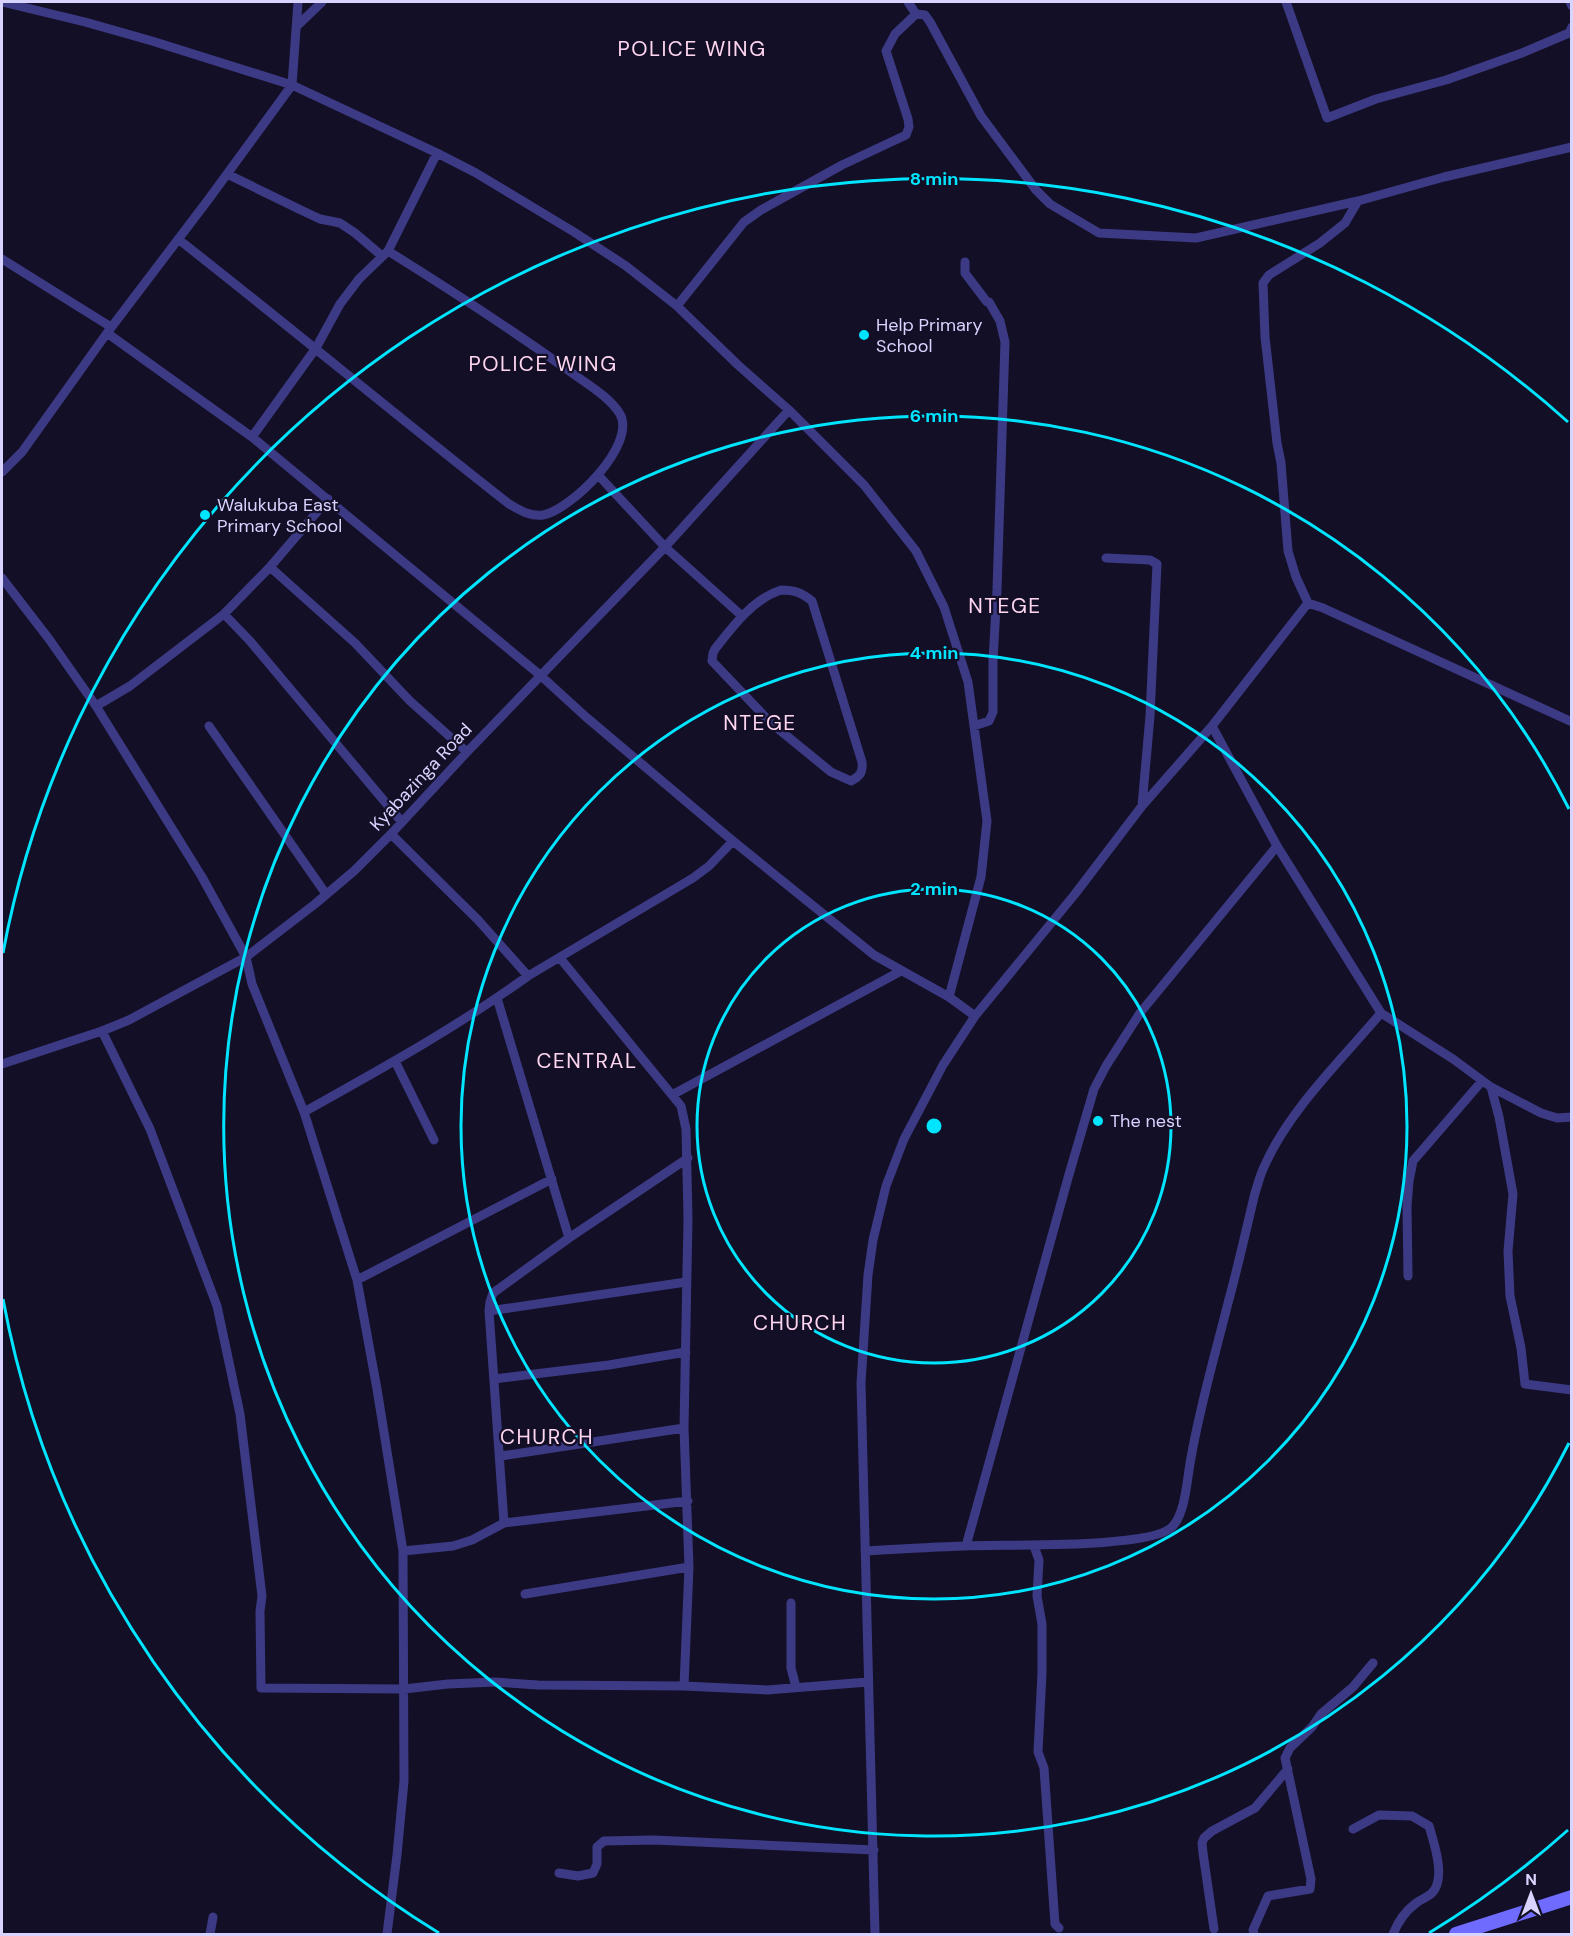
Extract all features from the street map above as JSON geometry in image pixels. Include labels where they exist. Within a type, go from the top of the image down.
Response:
[{"type":"street","points":[[2,2],[141,38],[292,86],[476,173],[626,266],[677,306],[789,410],[864,485],[916,551],[944,607],[968,682],[987,821],[981,878],[949,997]]},
{"type":"street","points":[[2,472],[22,452],[109,330],[292,86],[298,2]]},
{"type":"street","points":[[298,25],[322,2]]},
{"type":"street","points":[[908,2],[916,15]]},
{"type":"street","points":[[1286,2],[1327,118],[1376,99],[1446,80],[1522,53],[1569,33],[1572,27]]},
{"type":"street","points":[[1570,2],[1572,6]]},
{"type":"street","points":[[677,306],[744,222],[761,210],[842,165],[906,135],[908,119],[886,51],[895,34],[916,15],[925,15],[930,22],[981,116],[1036,190],[1050,204],[1099,233],[1196,238],[1358,201],[1444,177],[1572,147]]},
{"type":"street","points":[[252,437],[316,348],[340,304],[359,279],[385,254],[437,153]]},
{"type":"street","points":[[178,238],[408,425],[509,504],[526,514],[540,516],[552,513],[599,476],[620,444],[623,427],[621,416],[612,404],[522,337],[385,254],[339,223],[320,219],[227,174]]},
{"type":"street","points":[[1358,201],[1345,223],[1320,243],[1269,275],[1263,283],[1265,337],[1276,443],[1281,463],[1288,551],[1296,577],[1308,603],[1572,722]]},
{"type":"street","points":[[2,259],[109,330],[252,437],[540,675],[733,842],[874,955],[949,997],[975,1016]]},
{"type":"street","points":[[965,262],[965,273],[989,302],[1000,321],[1005,342],[993,712],[989,721],[974,726]]},
{"type":"street","name":"Kyabazinga Road","points":[[2,1064],[129,1020],[246,957],[354,871],[665,547],[789,410]]},
{"type":"street","points":[[599,476],[665,547],[742,616]]},
{"type":"street","points":[[96,706],[130,686],[224,614],[270,567],[328,499]]},
{"type":"street","points":[[1106,558],[1150,560],[1156,564],[1150,716],[1142,806]]},
{"type":"street","points":[[270,567],[355,643],[411,701],[467,752]]},
{"type":"street","points":[[2,578],[96,706],[202,878],[246,957],[252,984],[304,1112],[357,1280],[403,1551],[404,1781],[387,1935]]},
{"type":"street","points":[[782,590],[792,590],[803,594],[812,601],[862,762],[863,769],[860,776],[851,781],[831,772],[771,723],[715,664],[712,657],[715,649],[742,616],[771,593],[782,590]]},
{"type":"street","points":[[875,1935],[861,1383],[868,1275],[873,1240],[886,1186],[904,1139],[944,1065],[975,1016],[1075,894],[1142,806],[1212,726],[1308,603]]},
{"type":"street","points":[[224,614],[250,641],[401,821]]},
{"type":"street","points":[[209,726],[326,894]]},
{"type":"street","points":[[1212,726],[1277,846],[1381,1012],[1491,1087],[1541,1113],[1557,1118],[1572,1117]]},
{"type":"street","points":[[391,834],[478,920],[528,976]]},
{"type":"street","points":[[304,1112],[395,1061],[497,998],[528,976],[693,878],[733,842]]},
{"type":"street","points":[[966,1546],[1094,1089],[1106,1065],[1140,1013],[1277,846]]},
{"type":"street","points":[[560,958],[681,1106],[684,1116],[688,1158],[684,1428],[689,1566],[684,1686]]},
{"type":"street","points":[[672,1095],[901,971]]},
{"type":"street","points":[[497,998],[569,1238]]},
{"type":"street","points":[[865,1551],[966,1546],[1034,1546],[1149,1538],[1171,1528],[1182,1507],[1210,1370],[1263,1168],[1274,1146],[1300,1108],[1381,1012]]},
{"type":"street","points":[[102,1031],[150,1129],[217,1306],[240,1414],[262,1596],[260,1611],[261,1688],[404,1689],[495,1682],[767,1690],[868,1682]]},
{"type":"street","points":[[395,1061],[434,1140]]},
{"type":"street","points":[[1408,1276],[1407,1208],[1413,1161],[1471,1097],[1482,1081]]},
{"type":"street","points":[[1491,1087],[1513,1194],[1508,1251],[1510,1296],[1521,1348],[1525,1384],[1572,1390]]},
{"type":"street","points":[[504,1522],[489,1311],[489,1302],[493,1293],[569,1238],[688,1158]]},
{"type":"street","points":[[357,1280],[552,1179]]},
{"type":"street","points":[[489,1311],[686,1282]]},
{"type":"street","points":[[494,1379],[609,1365],[686,1352]]},
{"type":"street","points":[[501,1456],[684,1428]]},
{"type":"street","points":[[403,1551],[453,1546],[472,1540],[504,1522],[688,1501]]},
{"type":"street","points":[[1034,1546],[1039,1560],[1037,1596],[1042,1624],[1038,1752],[1044,1768],[1055,1924],[1059,1928]]},
{"type":"street","points":[[525,1594],[689,1566]]},
{"type":"street","points":[[791,1604],[791,1668],[796,1687]]},
{"type":"street","points":[[1254,1935],[1253,1930],[1268,1896],[1310,1888],[1311,1879],[1285,1758],[1290,1748],[1312,1727],[1321,1714],[1353,1687],[1373,1664]]},
{"type":"street","points":[[1214,1929],[1203,1853],[1204,1838],[1212,1831],[1255,1808],[1288,1769]]},
{"type":"street","points":[[1353,1829],[1380,1815],[1412,1816],[1429,1826],[1436,1848],[1439,1879],[1432,1893],[1415,1903],[1399,1919],[1393,1935]]},
{"type":"street","points":[[558,1873],[578,1876],[593,1873],[597,1864],[597,1847],[604,1841],[654,1840],[874,1850]]},
{"type":"street","points":[[1456,1935],[1572,1897]]},
{"type":"street","points":[[210,1935],[213,1917]]},
{"type":"place","name":"Help Primary School","points":[[864,335]]},
{"type":"place","name":"Walukuba East Primary School","points":[[205,515]]},
{"type":"place","name":"The nest","points":[[1098,1121]]},
{"type":"district","name":"POLICE WING","points":[[692,49]]},
{"type":"district","name":"POLICE WING","points":[[543,364]]},
{"type":"district","name":"NTEGE","points":[[1005,606]]},
{"type":"district","name":"NTEGE","points":[[760,723]]},
{"type":"district","name":"CENTRAL","points":[[587,1061]]},
{"type":"district","name":"CHURCH","points":[[800,1323]]},
{"type":"district","name":"CHURCH","points":[[547,1437]]}]
